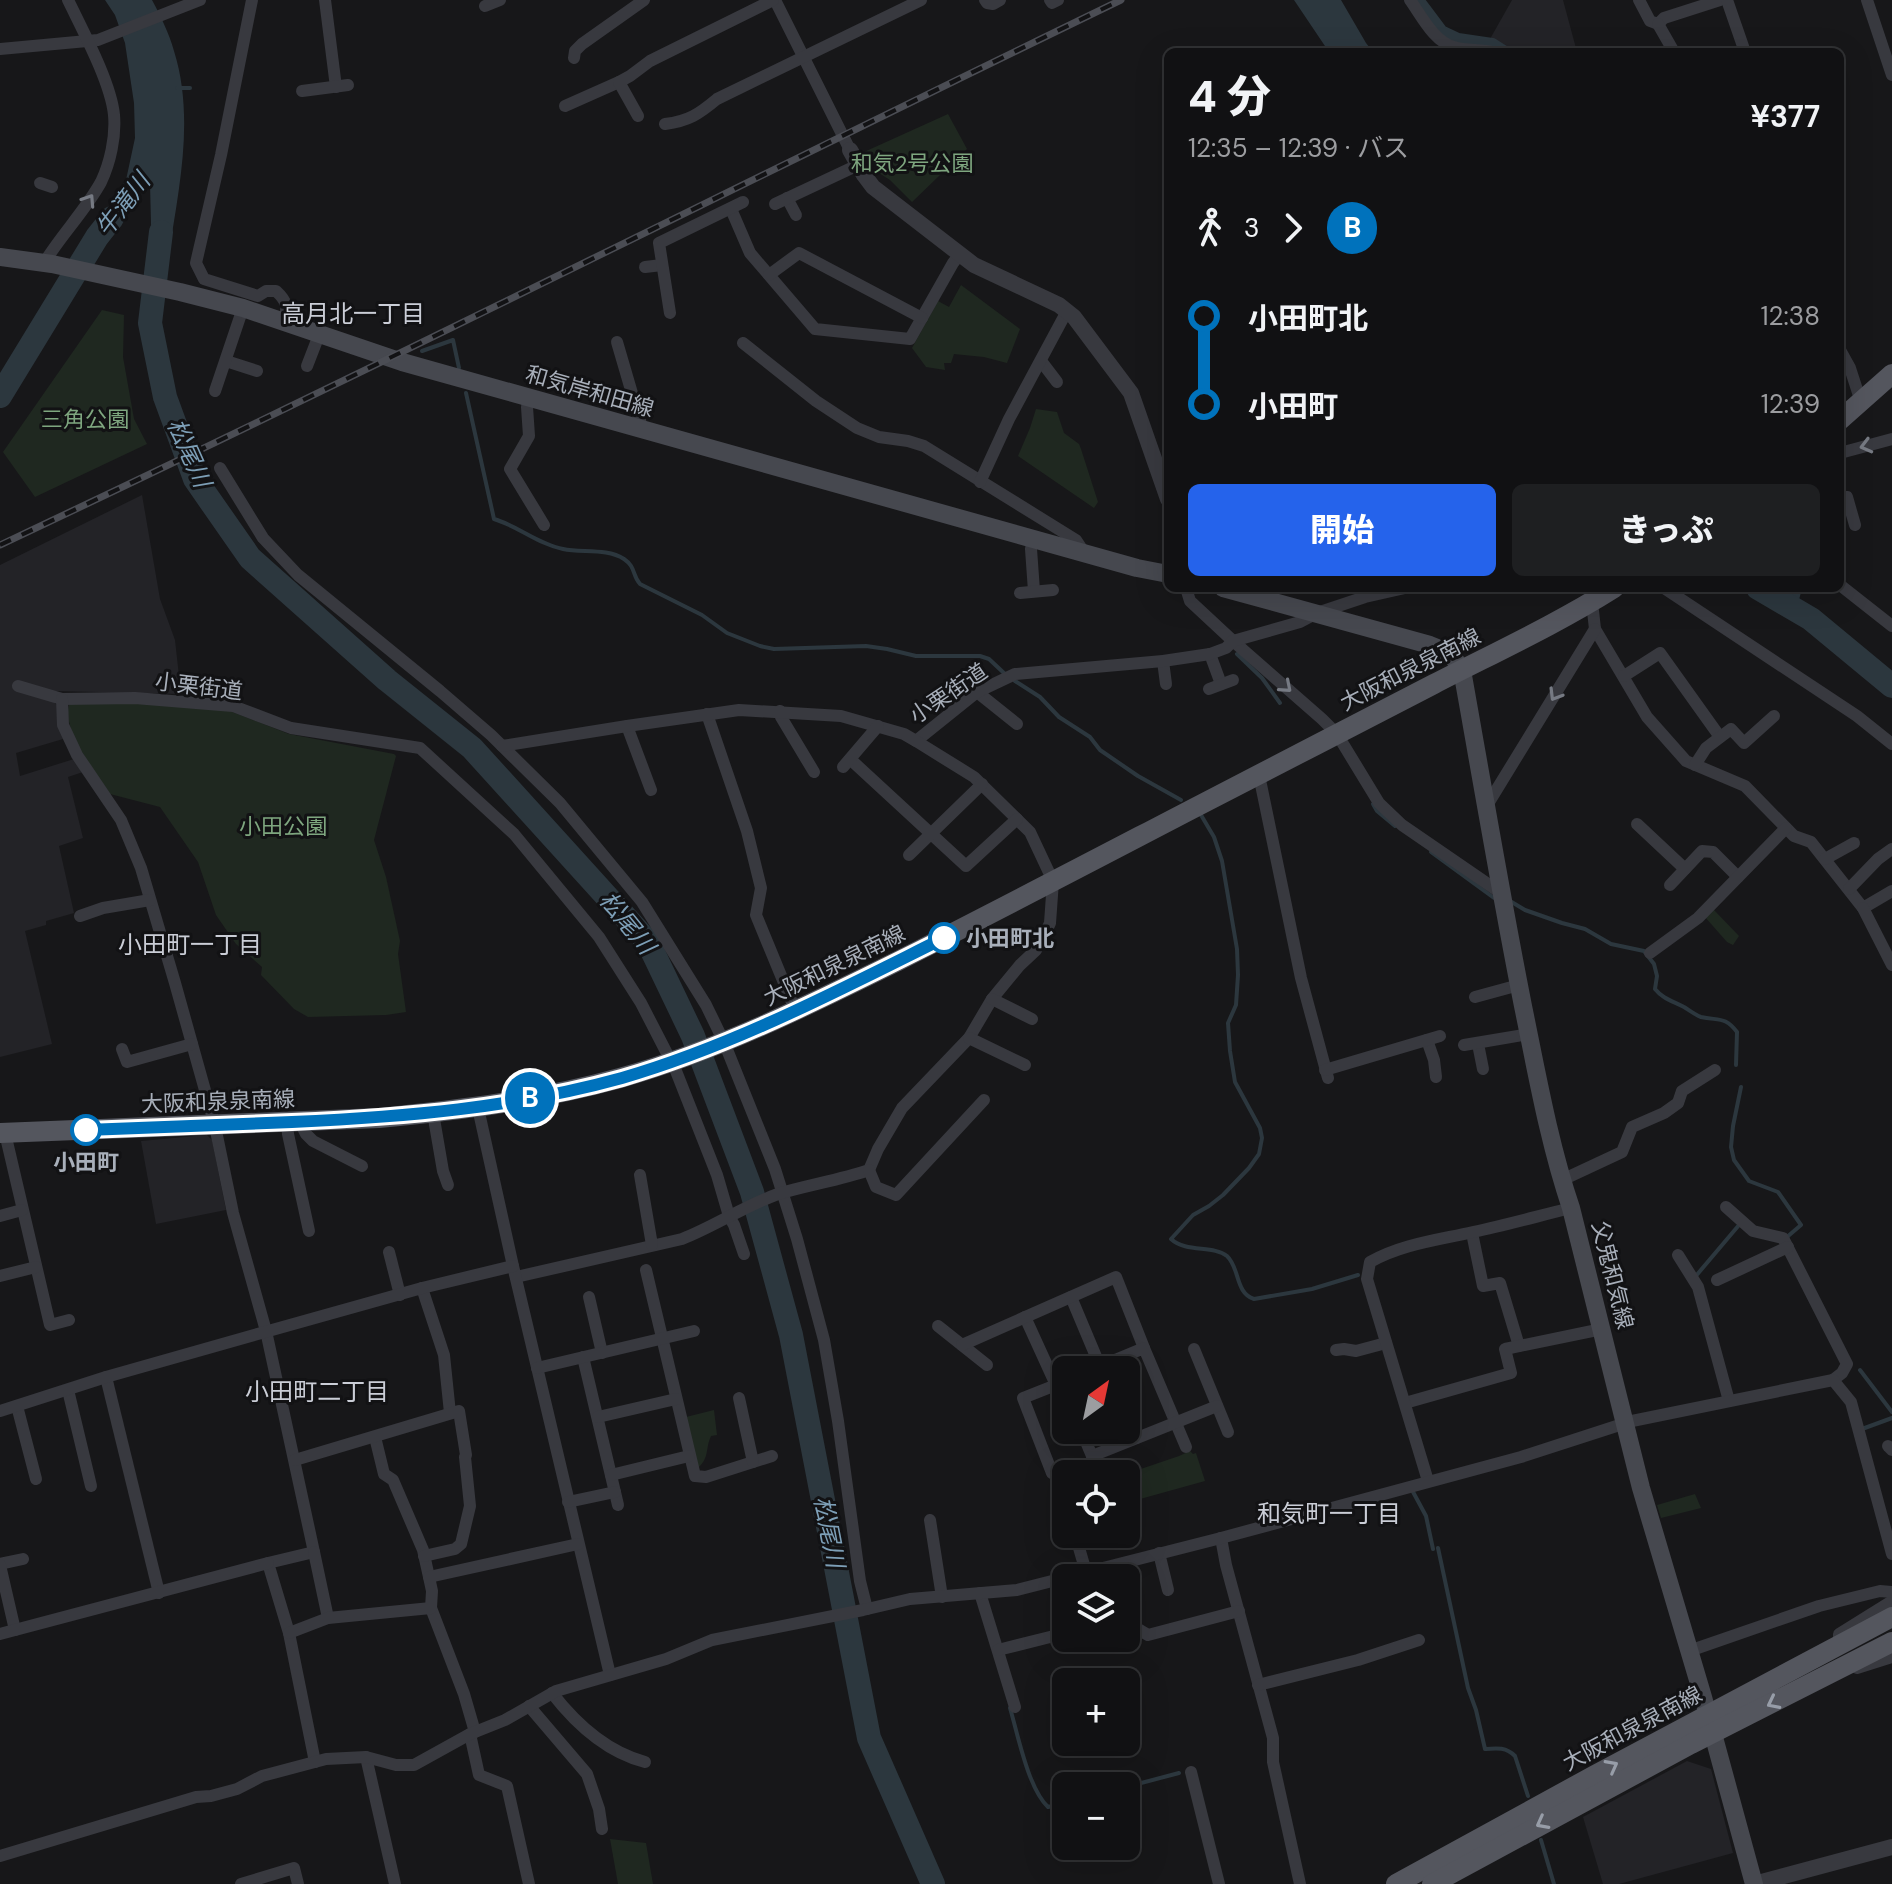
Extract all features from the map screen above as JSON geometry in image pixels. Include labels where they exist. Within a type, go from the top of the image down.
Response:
[{"type":"main road","name":"和気岸和田線","points":[[0,257],[48,264],[243,308],[388,358],[1164,573]]},
{"type":"main road","points":[[1844,417],[1892,374]]},
{"type":"main road","points":[[1238,592],[1430,645],[1450,653],[1462,670]]},
{"type":"main road","name":"大阪和泉泉南線","points":[[2,1133],[215,1126],[433,1113],[567,1091],[672,1061],[796,1012],[1608,592]]},
{"type":"main road","name":"父鬼和気線","points":[[1462,670],[1543,1107],[1641,1488],[1754,1884]]},
{"type":"main road","name":"大阪和泉泉南線","points":[[1432,1884],[1892,1617]]},
{"type":"main road","name":"大阪和泉泉南線","points":[[1396,1884],[1710,1724],[1820,1679],[1892,1642]]},
{"type":"street","points":[[48,264],[100,182],[112,147],[114,116],[109,92],[93,40],[68,0]]},
{"type":"street","points":[[0,49],[93,40],[200,0]]},
{"type":"street","points":[[252,0],[196,263],[204,279],[258,296],[266,291],[276,291],[285,299],[288,309],[283,321]]},
{"type":"street","points":[[302,91],[342,86],[322,33],[325,0]]},
{"type":"street","points":[[485,6],[500,0]]},
{"type":"street","points":[[574,58],[575,51],[626,5],[644,0]]},
{"type":"street","points":[[565,106],[619,82],[650,61],[774,0],[854,157],[873,187],[978,267],[1067,311],[1131,393],[1164,484]]},
{"type":"street","points":[[665,124],[685,121],[717,99],[921,0]]},
{"type":"street","points":[[985,0],[993,4],[1000,0]]},
{"type":"street","points":[[1050,0],[1052,3],[1058,0]]},
{"type":"street","points":[[1410,0],[1436,35],[1455,48]]},
{"type":"street","points":[[1639,0],[1650,21],[1658,24],[1672,48]]},
{"type":"street","points":[[1658,24],[1664,18],[1720,0]]},
{"type":"street","points":[[1727,0],[1739,48]]},
{"type":"street","points":[[1867,0],[1892,75]]},
{"type":"street","points":[[619,82],[638,116]]},
{"type":"street","points":[[796,215],[781,201],[854,157]]},
{"type":"street","points":[[670,313],[659,243],[737,205],[750,253],[815,329],[910,339],[960,254]]},
{"type":"street","points":[[769,275],[799,253],[922,318]]},
{"type":"street","points":[[645,267],[662,265]]},
{"type":"street","points":[[215,391],[243,308]]},
{"type":"street","points":[[980,482],[1009,419],[1067,311]]},
{"type":"street","points":[[307,366],[319,335]]},
{"type":"street","points":[[617,342],[630,364],[643,431]]},
{"type":"street","points":[[743,343],[816,401],[857,428],[879,437],[924,446],[1076,540],[1084,552]]},
{"type":"street","points":[[1844,357],[1861,402]]},
{"type":"street","points":[[226,361],[257,371]]},
{"type":"street","points":[[1041,361],[1057,382]]},
{"type":"street","points":[[505,482],[529,436],[529,398]]},
{"type":"street","points":[[1844,452],[1892,439]]},
{"type":"street","points":[[220,468],[263,538],[298,575],[440,691],[560,803],[642,902],[706,1005],[775,1169],[824,1340],[865,1610]]},
{"type":"street","points":[[510,469],[544,515]]},
{"type":"street","points":[[1844,497],[1847,497],[1855,525]]},
{"type":"street","points":[[1033,539],[1034,591]]},
{"type":"street","points":[[1844,588],[1892,626]]},
{"type":"street","points":[[1020,593],[1053,590]]},
{"type":"street","points":[[1187,592],[1190,601],[1337,734],[1379,803],[1402,825],[1501,893]]},
{"type":"street","name":"小栗街道","points":[[502,746],[739,710],[841,716],[904,734],[916,741],[977,692],[1015,674],[1210,654],[1226,648],[1233,641],[1387,592]]},
{"type":"street","points":[[1670,592],[1857,716],[1892,744]]},
{"type":"street","points":[[1592,602],[1595,629],[1647,717],[1686,761],[1745,786],[1794,836],[1811,842],[1863,908],[1892,965]]},
{"type":"street","points":[[1486,807],[1595,629]]},
{"type":"street","points":[[1624,676],[1660,653],[1720,737]]},
{"type":"street","points":[[1210,654],[1221,684]]},
{"type":"street","points":[[1163,661],[1166,684]]},
{"type":"street","name":"小栗街道","points":[[18,686],[62,699],[135,698],[233,706],[291,728],[420,748],[514,834],[599,937],[641,1003],[672,1061]]},
{"type":"street","points":[[977,692],[1017,724]]},
{"type":"street","points":[[62,699],[63,725],[77,755],[121,820],[141,868],[192,1044],[215,1126],[233,1213],[266,1331],[328,1618]]},
{"type":"street","points":[[780,711],[814,772]]},
{"type":"street","points":[[707,714],[747,831],[761,888],[756,915],[796,1012]]},
{"type":"street","points":[[1695,765],[1706,748],[1731,729],[1744,743],[1765,719]]},
{"type":"street","points":[[627,726],[651,790]]},
{"type":"street","points":[[878,726],[846,763],[966,866],[1017,819]]},
{"type":"street","points":[[916,741],[974,777],[1030,832],[1053,881],[1050,923],[1036,950],[992,999],[969,1038],[902,1108],[869,1170],[876,1187],[896,1195],[920,1179],[963,1133],[984,1100]]},
{"type":"street","points":[[1259,775],[1301,978],[1326,1074],[1382,1060],[1434,1038],[1436,1077]]},
{"type":"street","points":[[909,855],[982,784]]},
{"type":"street","points":[[1650,953],[1680,938],[1786,828]]},
{"type":"street","points":[[1639,833],[1685,869]]},
{"type":"street","points":[[1825,859],[1854,843]]},
{"type":"street","points":[[1849,889],[1892,849]]},
{"type":"street","points":[[1670,885],[1702,851],[1713,852],[1738,877]]},
{"type":"street","points":[[1863,908],[1892,891]]},
{"type":"street","points":[[80,916],[103,908],[150,900]]},
{"type":"street","points":[[1475,997],[1519,985]]},
{"type":"street","points":[[992,999],[1032,1019]]},
{"type":"street","points":[[1464,1045],[1529,1034]]},
{"type":"street","points":[[969,1038],[1025,1065]]},
{"type":"street","points":[[122,1049],[127,1062],[192,1044]]},
{"type":"street","points":[[1478,1044],[1483,1069]]},
{"type":"street","points":[[672,1061],[744,1254]]},
{"type":"street","points":[[1562,1180],[1622,1152],[1632,1127],[1664,1113],[1678,1103],[1682,1091],[1715,1070]]},
{"type":"street","points":[[478,1108],[610,1675]]},
{"type":"street","points":[[433,1113],[448,1185]]},
{"type":"street","points":[[293,1122],[313,1141],[362,1166]]},
{"type":"street","points":[[293,1122],[301,1196],[309,1231]]},
{"type":"street","points":[[2,1133],[50,1325],[69,1320]]},
{"type":"street","points":[[0,1411],[106,1377],[422,1288],[682,1239],[781,1194],[869,1170]]},
{"type":"street","points":[[640,1175],[652,1245]]},
{"type":"street","points":[[288,1199],[301,1196]]},
{"type":"street","points":[[1117,1564],[1521,1457],[1632,1421],[1833,1380],[1847,1364],[1783,1238],[1753,1231],[1726,1207]]},
{"type":"street","points":[[1428,1481],[1367,1279],[1370,1262],[1418,1243],[1571,1208]]},
{"type":"street","points":[[0,1216],[22,1210]]},
{"type":"street","points":[[1472,1233],[1483,1286],[1500,1283],[1519,1346]]},
{"type":"street","points":[[1717,1280],[1788,1247]]},
{"type":"street","points":[[389,1252],[400,1295]]},
{"type":"street","points":[[1678,1255],[1698,1287],[1729,1401]]},
{"type":"street","points":[[0,1276],[36,1267]]},
{"type":"street","points":[[646,1270],[695,1476],[706,1477],[772,1456]]},
{"type":"street","points":[[962,1345],[1116,1277],[1186,1447]]},
{"type":"street","points":[[422,1288],[444,1355],[450,1413]]},
{"type":"street","points":[[589,1297],[602,1353]]},
{"type":"street","points":[[1071,1297],[1096,1356]]},
{"type":"street","points":[[1025,1317],[1052,1367]]},
{"type":"street","points":[[938,1326],[987,1365]]},
{"type":"street","points":[[1405,1403],[1511,1373],[1505,1349],[1602,1329]]},
{"type":"street","points":[[537,1368],[694,1331]]},
{"type":"street","points":[[1336,1350],[1356,1351],[1386,1343]]},
{"type":"street","points":[[1127,1356],[1144,1348]]},
{"type":"street","points":[[1194,1349],[1228,1432]]},
{"type":"street","points":[[568,1502],[617,1498],[583,1357]]},
{"type":"street","points":[[106,1377],[159,1593]]},
{"type":"street","points":[[1833,1380],[1851,1402],[1886,1511],[1892,1554]]},
{"type":"street","points":[[1052,1388],[1023,1398],[1052,1473]]},
{"type":"street","points":[[68,1390],[91,1486]]},
{"type":"street","points":[[739,1398],[753,1462]]},
{"type":"street","points":[[598,1417],[676,1399]]},
{"type":"street","points":[[17,1406],[36,1479]]},
{"type":"street","points":[[1140,1436],[1217,1406]]},
{"type":"street","points":[[295,1460],[459,1411],[470,1506],[461,1544],[455,1549],[424,1556]]},
{"type":"street","points":[[375,1437],[384,1474],[393,1480],[423,1550],[432,1591],[431,1608],[464,1694],[479,1775],[507,1786],[529,1884]]},
{"type":"street","points":[[1087,1444],[1094,1460]]},
{"type":"street","points":[[1092,1456],[1121,1444]]},
{"type":"street","points":[[611,1475],[689,1456]]},
{"type":"street","points":[[70,1460],[84,1457]]},
{"type":"street","points":[[1870,1523],[1886,1511]]},
{"type":"street","points":[[930,1520],[942,1597]]},
{"type":"street","points":[[1221,1538],[1273,1738],[1273,1762],[1300,1884]]},
{"type":"street","points":[[429,1577],[578,1544]]},
{"type":"street","points":[[0,1634],[314,1552]]},
{"type":"street","points":[[1159,1553],[1168,1590]]},
{"type":"street","points":[[15,1630],[0,1564],[23,1559]]},
{"type":"street","points":[[268,1563],[289,1633],[315,1762]]},
{"type":"street","points":[[0,1856],[196,1797],[237,1789],[262,1776],[326,1759],[366,1757],[396,1765],[414,1765],[552,1693],[666,1659],[712,1640],[910,1599],[1017,1590],[1052,1581]]},
{"type":"street","points":[[1689,1651],[1819,1606],[1880,1591],[1892,1592]]},
{"type":"street","points":[[980,1593],[1015,1707]]},
{"type":"street","points":[[1839,1645],[1839,1634],[1892,1601]]},
{"type":"street","points":[[289,1633],[328,1618],[431,1608]]},
{"type":"street","points":[[1140,1630],[1148,1635],[1239,1611]]},
{"type":"street","points":[[998,1650],[1052,1636]]},
{"type":"street","points":[[1258,1685],[1358,1660],[1419,1640]]},
{"type":"street","points":[[1820,1679],[1892,1657]]},
{"type":"street","points":[[1010,1692],[1024,1688]]},
{"type":"street","points":[[552,1693],[605,1745],[645,1762]]},
{"type":"street","points":[[529,1706],[568,1761],[587,1774],[605,1808],[602,1829]]},
{"type":"street","points":[[366,1757],[395,1884]]},
{"type":"street","points":[[1191,1772],[1219,1884]]},
{"type":"street","points":[[1754,1884],[1801,1878],[1892,1847]]},
{"type":"street","points":[[241,1884],[265,1880],[294,1868],[298,1884]]},
{"type":"shaded area","points":[[1512,0],[1563,0],[1576,48],[1505,48],[1490,39]]},
{"type":"shaded area","points":[[142,495],[160,599],[175,640],[181,694],[56,691],[51,700],[57,705],[63,739],[16,753],[20,776],[74,759],[83,772],[68,777],[83,838],[59,846],[74,913],[25,931],[52,1044],[0,1057],[0,565]]},
{"type":"shaded area","points":[[207,1135],[212,1140],[226,1210],[156,1224],[141,1141]]},
{"type":"shaded area","points":[[1687,1761],[1711,1769],[1733,1853],[1619,1884],[1603,1884],[1583,1817]]},
{"type":"green space","name":"和気2号公園","points":[[948,114],[967,149],[912,202],[879,173],[864,152]]},
{"type":"green space","points":[[961,285],[1020,329],[1007,363],[954,354],[951,363],[944,363],[945,370],[926,367],[912,348],[938,301],[949,307]]},
{"type":"green space","name":"三角公園","points":[[102,310],[124,315],[123,357],[134,419],[147,444],[35,497],[3,452]]},
{"type":"green space","points":[[1036,409],[1057,412],[1064,433],[1079,444],[1098,502],[1094,508],[1018,456]]},
{"type":"green space","name":"小田公園","points":[[70,702],[121,702],[230,711],[289,734],[394,754],[396,756],[374,840],[400,941],[398,954],[406,1012],[308,1017],[294,1009],[261,975],[262,967],[236,944],[216,915],[198,862],[160,807],[110,794],[74,737],[68,713]]},
{"type":"green space","points":[[1713,909],[1739,936],[1733,945],[1705,917]]},
{"type":"green space","points":[[714,1410],[717,1435],[711,1436],[706,1456],[698,1468],[686,1417]]},
{"type":"green space","points":[[1190,1451],[1196,1453],[1205,1481],[1140,1499],[1140,1469]]},
{"type":"green space","points":[[1695,1494],[1701,1508],[1661,1518],[1657,1505]]},
{"type":"green space","points":[[610,1839],[646,1843],[653,1884],[618,1884]]},
{"type":"water","points":[[105,0],[152,0],[174,51],[184,104],[184,131],[167,266],[152,261],[150,184],[143,185],[102,248],[89,239],[126,180],[135,138],[134,103],[125,43],[115,15]]},
{"type":"water","points":[[1294,0],[1341,0],[1370,48],[1326,48]]},
{"type":"waterway","points":[[1417,0],[1441,32],[1458,40],[1497,48]]},
{"type":"waterway","points":[[177,88],[190,88]]},
{"type":"waterway","name":"牛滝川","points":[[0,396],[97,237],[112,218]]},
{"type":"waterway","name":"松尾川","points":[[161,232],[150,323],[165,397],[195,479],[250,558],[387,680],[472,748],[648,942],[693,1036],[752,1192],[791,1335],[869,1738],[933,1884]]},
{"type":"waterway","points":[[422,351],[453,340],[459,368]]},
{"type":"waterway","points":[[466,393],[494,519],[554,547],[602,552],[624,559],[640,584],[702,615],[727,633],[760,646],[774,649],[866,646],[916,656],[980,656],[989,659],[1005,674]]},
{"type":"waterway","points":[[1765,592],[1811,619],[1892,686]]},
{"type":"waterway","points":[[1790,606],[1794,592]]},
{"type":"waterway","points":[[1237,654],[1262,678],[1280,703]]},
{"type":"waterway","points":[[1015,681],[1040,697],[1059,717],[1090,737],[1100,750],[1181,800]]},
{"type":"waterway","points":[[1373,804],[1395,826]]},
{"type":"waterway","points":[[1201,815],[1214,837],[1222,861],[1237,949],[1236,1005],[1228,1023],[1235,1082],[1260,1128],[1262,1138],[1259,1154],[1249,1168],[1223,1195],[1193,1215],[1171,1239],[1184,1246],[1227,1256],[1244,1291],[1254,1299],[1312,1289],[1358,1275]]},
{"type":"waterway","points":[[1431,852],[1494,898]]},
{"type":"waterway","points":[[1510,901],[1525,910],[1585,929],[1611,944],[1644,951],[1654,964],[1657,976],[1655,989],[1665,998],[1699,1016],[1725,1021],[1733,1027],[1737,1032],[1736,1065]]},
{"type":"waterway","points":[[1741,1087],[1733,1126],[1731,1147],[1734,1160],[1749,1181],[1778,1192],[1801,1225],[1787,1237]]},
{"type":"waterway","points":[[1695,1277],[1739,1225]]},
{"type":"waterway","points":[[1860,1370],[1892,1412]]},
{"type":"waterway","points":[[1862,1429],[1892,1418]]},
{"type":"waterway","points":[[1412,1490],[1426,1516],[1433,1549]]},
{"type":"waterway","points":[[1438,1548],[1468,1688],[1485,1749],[1497,1748],[1515,1756],[1528,1796]]},
{"type":"waterway","points":[[1010,1708],[1035,1787],[1048,1807],[1052,1806]]},
{"type":"waterway","points":[[1140,1783],[1179,1773]]},
{"type":"waterway","points":[[1541,1840],[1554,1884]]},
{"type":"railway","points":[[0,545],[1121,0]]},
{"type":"bus line","name":"B","points":[[86,1130],[379,1118],[478,1108],[567,1091],[621,1078],[724,1042],[796,1012],[944,938]]},
{"type":"place","name":"小田町北","points":[[944,938]]},
{"type":"place","name":"小田町","points":[[86,1130]]},
{"type":"district","name":"高月北一丁目","points":[[353,314]]},
{"type":"district","name":"小田町一丁目","points":[[190,945]]},
{"type":"district","name":"小田町二丁目","points":[[317,1392]]},
{"type":"district","name":"和気町一丁目","points":[[1329,1514]]}]
